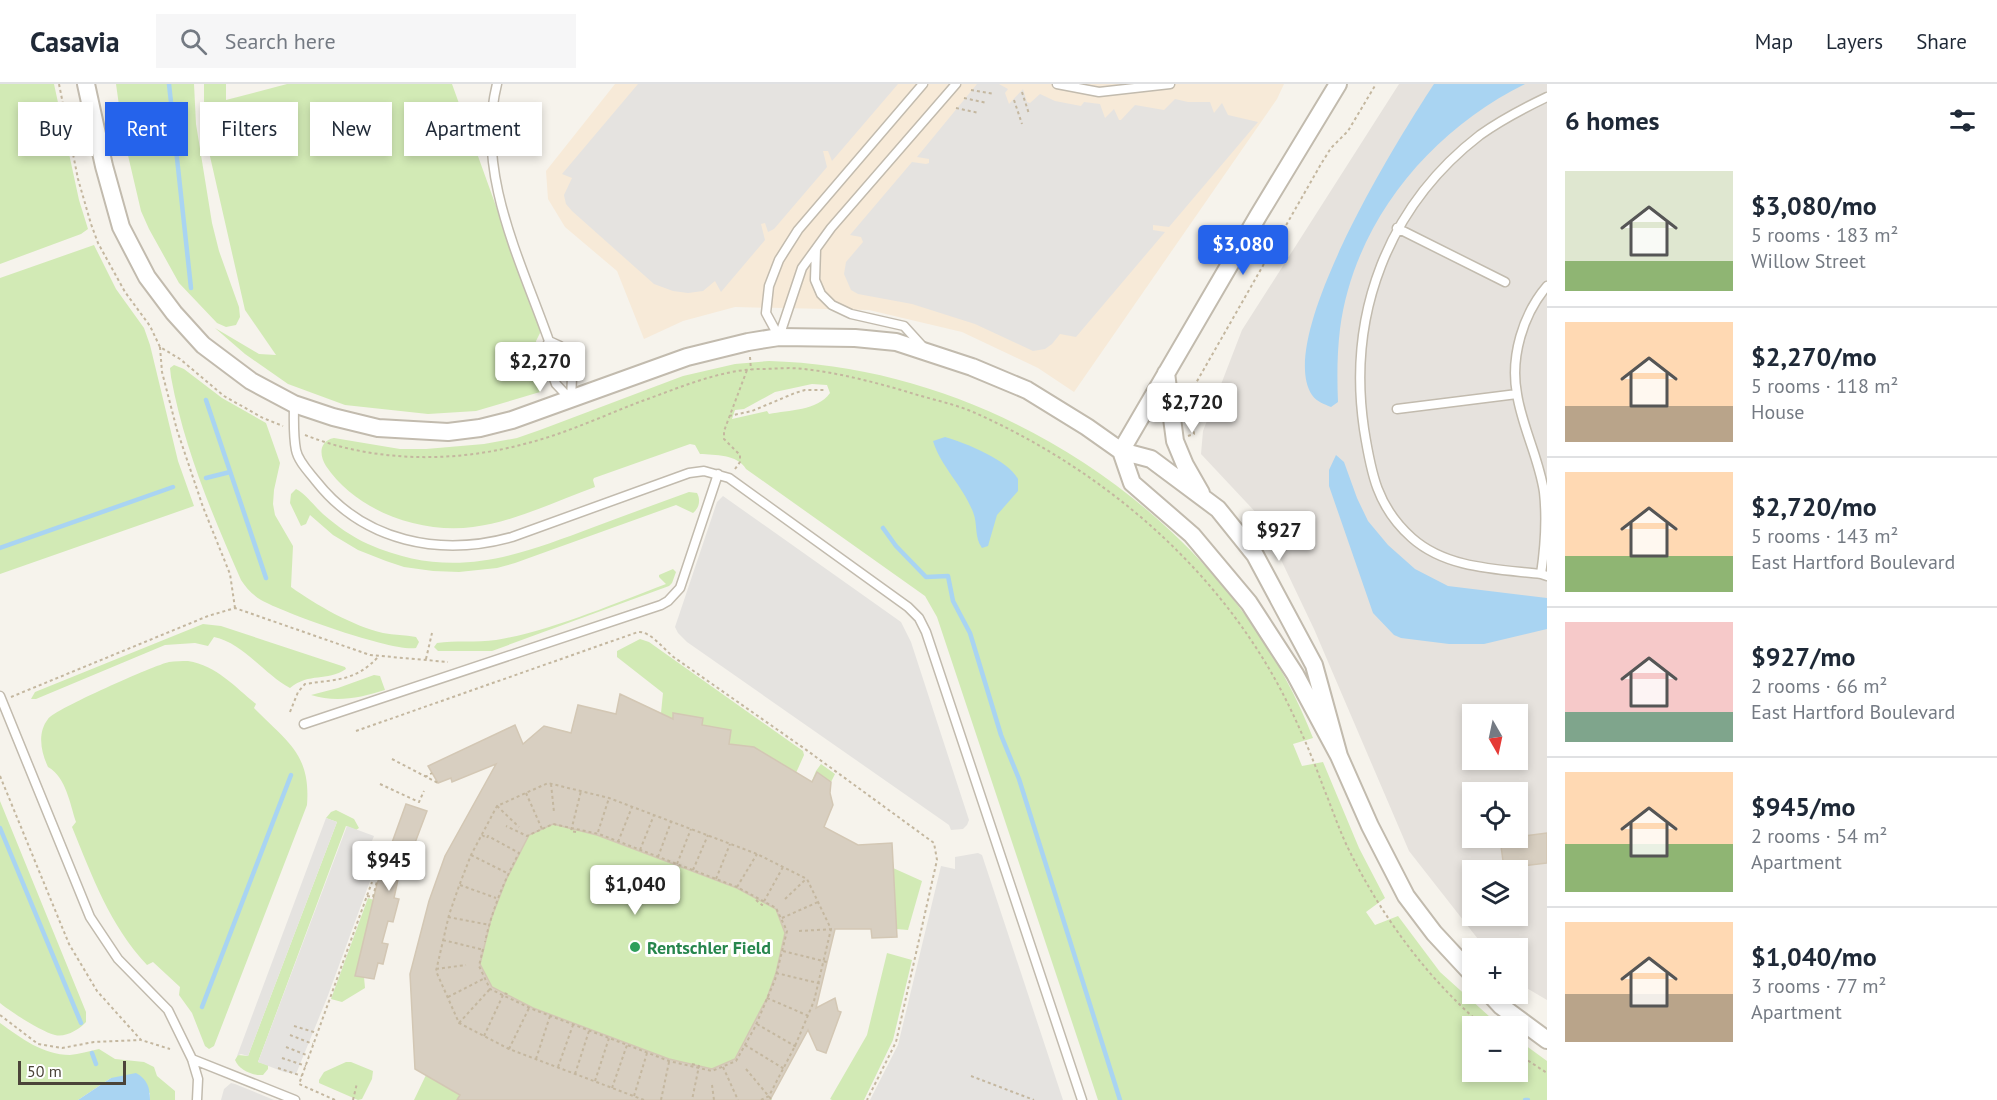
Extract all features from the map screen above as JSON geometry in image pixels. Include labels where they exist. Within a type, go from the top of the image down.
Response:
[{"type":"street","points":[[86,84],[104,166],[121,227],[147,277],[174,313],[203,345],[251,381],[294,404],[333,417],[378,428],[448,432],[480,428],[512,420],[687,357],[748,342],[779,337],[855,338],[897,342],[929,353],[1027,390],[1121,451],[1151,459],[1218,510],[1255,555],[1314,665],[1339,756]]},
{"type":"street","points":[[1338,84],[1121,451],[1132,483],[1192,536],[1249,603],[1295,674],[1339,756],[1370,826],[1406,896],[1434,933],[1462,963]]},
{"type":"street","points":[[1166,373],[1175,441],[1204,499]]},
{"type":"street","points":[[1499,1004],[1547,1040]]},
{"type":"lane","points":[[497,84],[493,101],[491,146],[501,208],[549,341],[544,352],[556,384],[571,400]]},
{"type":"lane","points":[[779,337],[766,313],[769,286],[779,260],[798,230],[923,84]]},
{"type":"lane","points":[[779,337],[802,268],[831,228],[956,84]]},
{"type":"lane","points":[[1057,84],[1099,93],[1170,84]]},
{"type":"lane","points":[[1547,97],[1517,111],[1480,135],[1441,170],[1397,228],[1371,294],[1360,355],[1364,423],[1371,469],[1377,490],[1387,510],[1413,539],[1440,556],[1471,566],[1544,575],[1546,540],[1544,492],[1538,464],[1516,394],[1516,370],[1520,340],[1527,319],[1538,297],[1547,286]]},
{"type":"lane","points":[[1397,228],[1505,282]]},
{"type":"lane","points":[[816,248],[815,280],[821,294],[828,301],[851,314],[904,326],[929,353]]},
{"type":"lane","points":[[549,341],[560,346],[572,377],[571,400]]},
{"type":"lane","points":[[1397,409],[1516,394]]},
{"type":"lane","points":[[294,404],[296,452],[326,494],[343,509],[387,534],[434,546],[487,544],[689,473],[704,471],[729,478],[898,598],[919,618],[929,641],[1082,1100]]},
{"type":"lane","points":[[304,724],[654,608],[668,601],[680,588],[718,474]]},
{"type":"lane","points":[[1,698],[90,917],[118,959],[168,1010],[192,1059],[198,1079],[197,1100]]},
{"type":"lane","points":[[192,1059],[295,1100]]},
{"type":"path","points":[[59,84],[78,179],[91,224],[98,243],[125,292],[150,326],[160,347],[162,372],[177,430],[203,507],[230,574],[235,608]]},
{"type":"path","points":[[1194,434],[1191,404],[1196,383],[1321,164],[1331,148],[1348,131],[1376,84]]},
{"type":"path","points":[[971,90],[994,94]]},
{"type":"path","points":[[1022,92],[1029,114]]},
{"type":"path","points":[[964,98],[987,103]]},
{"type":"path","points":[[1014,100],[1022,124]]},
{"type":"path","points":[[956,108],[979,113]]},
{"type":"path","points":[[160,347],[180,359],[224,396],[263,418]]},
{"type":"path","points":[[327,443],[362,452],[408,457],[449,457],[491,452],[532,442],[715,376],[747,370],[800,368],[894,388],[970,411],[1040,446],[1096,482],[1153,527],[1194,567],[1230,612],[1281,691],[1314,762],[1345,842],[1368,886],[1393,927],[1429,973],[1472,1016]]},
{"type":"path","points":[[739,464],[739,453],[724,439],[724,431],[747,370]]},
{"type":"path","points":[[729,416],[752,411],[805,390],[825,390]]},
{"type":"path","points":[[1,698],[208,616],[235,608],[370,655],[448,662]]},
{"type":"path","points":[[356,731],[638,632],[642,631],[651,635],[675,658],[934,843],[937,860],[896,1042],[867,1100]]},
{"type":"path","points":[[426,660],[432,633]]},
{"type":"path","points":[[290,712],[298,692],[305,684],[336,681],[367,669],[379,656]]},
{"type":"path","points":[[393,759],[438,783]]},
{"type":"path","points":[[425,777],[432,773]]},
{"type":"path","points":[[0,776],[69,944],[97,991],[141,1040]]},
{"type":"path","points":[[644,1100],[509,1049],[459,1023],[436,969],[448,916],[459,885],[471,855],[497,806],[548,783],[609,798],[757,854],[806,879],[831,929],[825,961],[820,984],[797,1046],[770,1097],[761,1100]]},
{"type":"path","points":[[380,784],[419,802],[424,790]]},
{"type":"path","points":[[551,784],[554,812]]},
{"type":"path","points":[[576,832],[571,831],[581,791]]},
{"type":"path","points":[[526,793],[542,829]]},
{"type":"path","points":[[597,834],[609,798]]},
{"type":"path","points":[[497,806],[519,827]]},
{"type":"path","points":[[618,842],[632,807]]},
{"type":"path","points":[[640,850],[654,815]]},
{"type":"path","points":[[658,857],[671,822]]},
{"type":"path","points":[[443,940],[484,950],[479,966],[490,989],[550,1016],[670,1061],[712,1071],[736,1060],[757,1024],[777,973],[787,931],[776,908],[737,887],[597,834],[553,824],[527,836],[506,826]]},
{"type":"path","points":[[677,864],[691,829]]},
{"type":"path","points":[[482,835],[519,852],[498,899],[484,942]]},
{"type":"path","points":[[693,870],[708,835]]},
{"type":"path","points":[[716,879],[730,844]]},
{"type":"path","points":[[737,887],[757,854]]},
{"type":"path","points":[[471,855],[508,874]]},
{"type":"path","points":[[756,900],[762,905],[783,867]]},
{"type":"path","points":[[367,896],[373,897],[376,881],[378,877],[380,878]]},
{"type":"path","points":[[785,899],[806,879]]},
{"type":"path","points":[[335,1100],[299,1084],[372,882]]},
{"type":"path","points":[[459,885],[498,899]]},
{"type":"path","points":[[781,918],[818,902]]},
{"type":"path","points":[[448,916],[489,925]]},
{"type":"path","points":[[799,931],[835,929]]},
{"type":"path","points":[[782,950],[825,961]]},
{"type":"path","points":[[436,969],[466,965]]},
{"type":"path","points":[[777,973],[820,984]]},
{"type":"path","points":[[448,997],[485,978]]},
{"type":"path","points":[[459,1023],[490,989]]},
{"type":"path","points":[[503,995],[504,993],[510,995]]},
{"type":"path","points":[[484,1036],[503,995]]},
{"type":"path","points":[[767,998],[809,1016]]},
{"type":"path","points":[[509,1049],[529,1007]]},
{"type":"path","points":[[0,1015],[38,1044],[62,1048],[94,1042],[141,1040],[170,1049]]},
{"type":"path","points":[[536,1059],[550,1016]]},
{"type":"path","points":[[757,1024],[797,1046]]},
{"type":"path","points":[[558,1067],[573,1025]]},
{"type":"path","points":[[294,1026],[317,1033]]},
{"type":"path","points":[[575,1074],[590,1031]]},
{"type":"path","points":[[290,1035],[313,1044]]},
{"type":"path","points":[[595,1081],[609,1038]]},
{"type":"path","points":[[612,1088],[627,1045]]},
{"type":"path","points":[[745,1045],[785,1069]]},
{"type":"path","points":[[286,1047],[309,1056]]},
{"type":"path","points":[[634,1096],[648,1053]]},
{"type":"path","points":[[282,1058],[306,1066]]},
{"type":"path","points":[[661,1100],[670,1061]]},
{"type":"path","points":[[1528,1061],[1547,1073]]},
{"type":"path","points":[[692,1064],[698,1068]]},
{"type":"path","points":[[723,1066],[738,1100]]},
{"type":"path","points":[[278,1068],[302,1076]]},
{"type":"path","points":[[692,1100],[698,1068]]},
{"type":"path","points":[[746,1069],[770,1097]]},
{"type":"path","points":[[971,1076],[1034,1100]]},
{"type":"path","points":[[353,1100],[357,1083]]},
{"type":"path","points":[[712,1084],[714,1100]]},
{"type":"shaded area","points":[[615,84],[1284,84],[1277,99],[1074,392],[1038,368],[962,332],[869,310],[735,307],[683,321],[644,339],[617,271],[565,227],[548,199],[546,171]]},
{"type":"shaded area","points":[[638,84],[898,84],[832,161],[828,151],[823,151],[827,167],[774,229],[768,232],[765,223],[761,224],[765,240],[721,292],[715,281],[703,291],[688,293],[673,291],[654,284],[566,204],[564,195],[572,178],[562,174]]},
{"type":"shaded area","points":[[977,84],[999,84],[1008,89],[1005,93],[1009,104],[1023,89],[1027,102],[1030,103],[1040,94],[1055,101],[1081,106],[1084,102],[1100,104],[1105,118],[1114,109],[1119,120],[1135,105],[1164,110],[1175,99],[1188,102],[1210,102],[1214,113],[1222,103],[1228,115],[1258,122],[1169,227],[1153,225],[1153,230],[1165,232],[1076,337],[1060,334],[1045,349],[1033,351],[975,324],[912,304],[858,294],[851,290],[844,274],[846,262],[863,242],[861,237],[850,235],[912,162],[929,163],[929,159],[917,157]]},
{"type":"shaded area","points":[[1399,84],[1547,84],[1547,1000],[1528,989],[1528,938],[1477,938],[1468,926],[1528,926],[1528,860],[1462,860],[1462,919],[1409,851],[1314,629],[1261,518],[1201,454],[1203,431],[1242,330]]},
{"type":"shaded area","points":[[723,496],[901,622],[911,642],[969,820],[963,829],[951,830],[949,825],[687,642],[678,633],[675,627],[717,502]]},
{"type":"shaded area","points":[[326,818],[337,822],[248,1056],[241,1054],[237,1056]]},
{"type":"shaded area","points":[[347,826],[374,836],[362,865],[374,870],[327,998],[296,1074],[284,1072],[258,1062]]},
{"type":"shaded area","points":[[978,853],[982,855],[1063,1100],[870,1100],[898,1045],[941,866],[955,869],[955,857]]},
{"type":"shaded area","points":[[231,1083],[274,1100],[221,1100],[224,1089]]},
{"type":"green space","points":[[0,84],[54,84],[58,102],[18,102],[18,156],[70,156],[88,229],[81,234],[0,264]]},
{"type":"green space","points":[[116,84],[194,84],[200,156],[219,251],[239,307],[240,317],[236,325],[226,327],[217,323],[179,283],[141,211],[128,156],[188,156],[188,102],[119,102]]},
{"type":"green space","points":[[204,84],[226,84],[226,100],[287,84],[452,84],[458,102],[404,102],[404,156],[478,156],[541,331],[536,341],[544,380],[540,392],[476,411],[428,414],[345,405],[288,384],[245,354],[215,328],[259,354],[276,355],[245,310],[210,156],[298,156],[298,102],[204,102]]},
{"type":"green space","points":[[94,245],[116,289],[144,328],[178,461],[194,506],[0,574],[0,278]]},
{"type":"green space","points":[[769,361],[855,370],[939,392],[1020,426],[1096,471],[1165,525],[1225,589],[1275,660],[1313,738],[1293,744],[1302,766],[1323,762],[1359,848],[1385,898],[1366,912],[1375,925],[1398,916],[1440,972],[1462,992],[1462,1004],[1476,1004],[1489,1016],[1462,1016],[1462,1082],[1528,1082],[1528,1047],[1547,1061],[1547,1100],[1098,1100],[937,617],[925,596],[746,469],[737,460],[725,456],[700,454],[695,445],[690,444],[594,478],[595,487],[519,516],[473,527],[453,528],[411,523],[372,507],[354,496],[339,482],[322,457],[323,445],[334,438],[400,449],[426,449],[484,444],[517,438],[683,376],[735,364]],"holes":[[[812,384],[827,385],[830,393],[818,403],[810,406],[769,414],[767,411],[732,419],[735,410],[744,409],[775,392]]]},
{"type":"green space","points":[[174,365],[184,369],[222,398],[266,423],[280,463],[274,490],[275,515],[293,546],[291,587],[323,608],[371,630],[416,637],[419,642],[416,648],[385,644],[314,622],[273,606],[247,589],[220,530],[191,455],[171,377],[170,368]]},
{"type":"green space","points":[[296,489],[334,523],[350,535],[368,544],[399,555],[428,561],[455,563],[482,561],[537,548],[689,492],[697,493],[699,504],[693,513],[676,505],[515,563],[497,568],[459,572],[404,567],[386,561],[358,550],[333,535],[310,515],[306,524],[301,526],[290,503],[291,494]]},
{"type":"green space","points":[[673,569],[676,572],[669,586],[492,651],[438,651],[434,647],[437,643],[444,642],[496,640],[560,624],[666,584],[659,575]]},
{"type":"green space","points":[[203,624],[221,626],[346,669],[332,675],[304,680],[290,688],[244,652],[225,640],[214,637],[208,646],[195,643],[165,645],[36,699],[31,699],[35,692]]},
{"type":"green space","points":[[640,639],[649,642],[803,751],[804,755],[796,773],[811,783],[821,764],[835,774],[831,782],[830,793],[833,805],[826,822],[821,819],[819,825],[854,843],[856,929],[835,929],[802,1041],[772,1100],[471,1100],[460,1094],[457,1100],[414,1100],[426,1075],[415,1069],[410,974],[429,901],[445,856],[523,744],[544,726],[577,734],[578,730],[572,728],[578,705],[616,714],[620,694],[661,713],[663,693],[617,657],[617,651]]},
{"type":"green space","points":[[188,661],[216,672],[256,704],[254,708],[294,749],[305,773],[307,787],[307,805],[214,1046],[209,1049],[205,1046],[192,1013],[179,995],[180,987],[153,962],[147,965],[112,917],[72,827],[76,822],[63,784],[54,771],[48,767],[41,743],[42,730],[48,719],[68,706],[160,665]]},
{"type":"green space","points":[[374,675],[380,676],[385,690],[348,698],[330,699],[311,695],[338,688]]},
{"type":"green space","points":[[0,801],[86,1012],[86,1022],[68,1034],[59,1036],[42,1030],[0,1003]]},
{"type":"green space","points":[[336,810],[354,819],[359,828],[356,830],[346,826],[258,1062],[268,1065],[268,1069],[263,1075],[251,1073],[240,1067],[235,1060],[238,1055],[248,1056],[337,822],[326,818]]},
{"type":"green space","points":[[893,868],[922,881],[908,930],[896,929]]},
{"type":"green space","points":[[368,898],[374,900],[364,977],[365,988],[342,1002],[331,999]]},
{"type":"green space","points":[[887,953],[912,960],[893,1040],[864,1100],[832,1100],[830,1099],[867,1035]]},
{"type":"green space","points":[[0,1023],[33,1045],[51,1052],[70,1055],[99,1049],[115,1059],[144,1062],[154,1067],[157,1076],[175,1091],[175,1100],[150,1100],[150,1093],[111,1078],[78,1100],[0,1100]]},
{"type":"green space","points":[[346,1062],[373,1071],[372,1079],[362,1099],[358,1100],[319,1083],[324,1072]]},
{"type":"water","points":[[1434,84],[1525,84],[1490,104],[1458,127],[1428,154],[1402,184],[1380,217],[1361,252],[1348,290],[1339,338],[1338,402],[1331,407],[1318,401],[1312,395],[1305,367],[1310,330],[1325,286],[1346,238],[1395,147]]},
{"type":"water","points":[[945,437],[964,443],[996,459],[1013,472],[1018,479],[1018,491],[997,515],[988,546],[982,548],[969,503],[933,441]]},
{"type":"water","points":[[1336,455],[1344,462],[1368,521],[1388,545],[1415,569],[1448,586],[1547,598],[1547,629],[1484,644],[1449,644],[1401,638],[1394,635],[1373,613],[1329,486],[1329,470]]},
{"type":"water","points":[[136,1073],[147,1084],[150,1100],[78,1100],[111,1078]]},
{"type":"building","points":[[620,694],[673,719],[673,713],[703,718],[702,725],[731,730],[729,744],[754,747],[812,782],[817,772],[831,782],[830,793],[833,805],[824,827],[858,845],[892,843],[897,937],[872,938],[871,929],[835,929],[816,1008],[835,998],[838,1011],[841,1012],[826,1053],[817,1050],[808,1030],[770,1100],[457,1100],[460,1095],[415,1069],[410,974],[429,901],[445,856],[496,764],[452,782],[451,778],[438,783],[428,766],[515,725],[523,744],[544,726],[571,733],[578,705],[616,714]],"holes":[[[553,824],[597,835],[737,888],[776,909],[785,933],[776,973],[767,998],[735,1059],[712,1069],[669,1059],[533,1008],[492,987],[480,964],[491,919],[506,880],[529,835]]]},
{"type":"building","points":[[406,804],[427,811],[404,872],[400,870],[394,898],[399,899],[393,922],[388,921],[382,943],[388,944],[383,964],[378,963],[374,979],[355,976],[377,884]]},
{"type":"building","points":[[1547,833],[1547,863],[1528,865],[1528,860],[1503,860],[1501,848],[1528,848],[1528,835]]},
{"type":"waterway","points":[[169,84],[191,288]]},
{"type":"waterway","points":[[206,400],[266,578]]},
{"type":"waterway","points":[[206,478],[230,472]]},
{"type":"waterway","points":[[0,548],[173,487]]},
{"type":"waterway","points":[[883,528],[896,546],[926,577],[948,576],[953,601],[970,633],[1001,735],[1019,779],[1120,1100]]},
{"type":"waterway","points":[[202,1007],[291,775]]},
{"type":"waterway","points":[[0,828],[81,1023]]},
{"type":"waterway","points":[[92,1053],[96,1064]]},
{"type":"place","name":"Rentschler Field","points":[[635,947]]}]
